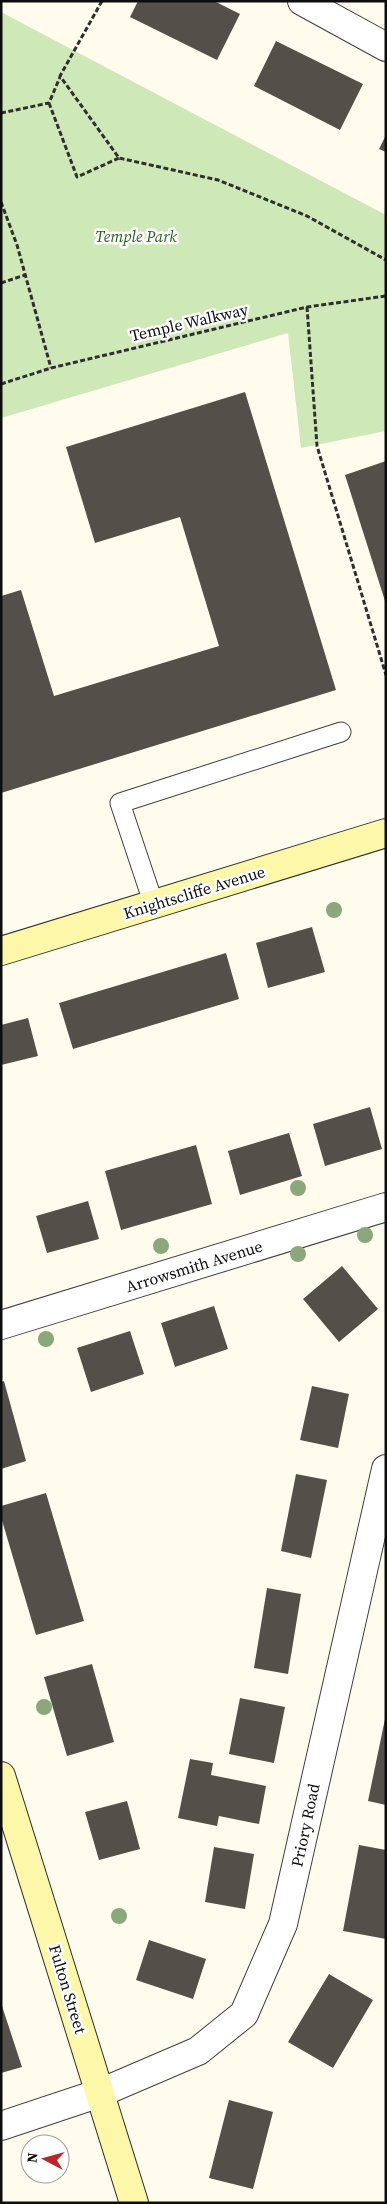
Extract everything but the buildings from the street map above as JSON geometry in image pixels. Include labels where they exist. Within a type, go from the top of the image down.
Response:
[{"type":"street","points":[[302,1],[386,47]]},
{"type":"street","name":"Knightscliffe Avenue","points":[[1,951],[386,833]]},
{"type":"street","name":"Arrowsmith Avenue","points":[[1,1324],[386,1207]]},
{"type":"street","name":"Priory Road","points":[[1,2126],[100,2093],[198,2051],[244,2014],[283,1924],[378,1539],[386,1469]]},
{"type":"street","name":"Fulton Street","points":[[1,1776],[134,2203]]},
{"type":"lane","points":[[154,905],[120,803],[341,732]]},
{"type":"path","points":[[102,1],[60,76],[49,103],[77,177],[119,158],[218,180],[308,216],[386,260]]},
{"type":"path","points":[[60,76],[119,158]]},
{"type":"path","points":[[1,113],[49,103]]},
{"type":"path","points":[[1,202],[17,245],[51,368]]},
{"type":"path","points":[[1,283],[25,275]]},
{"type":"path","name":"Temple Walkway","points":[[1,384],[51,368],[306,307],[386,296]]},
{"type":"path","points":[[306,307],[317,446],[386,675]]},
{"type":"green space","name":"Temple Park","points":[[1,12],[386,215],[386,431],[301,448],[288,333],[1,418]]}]
